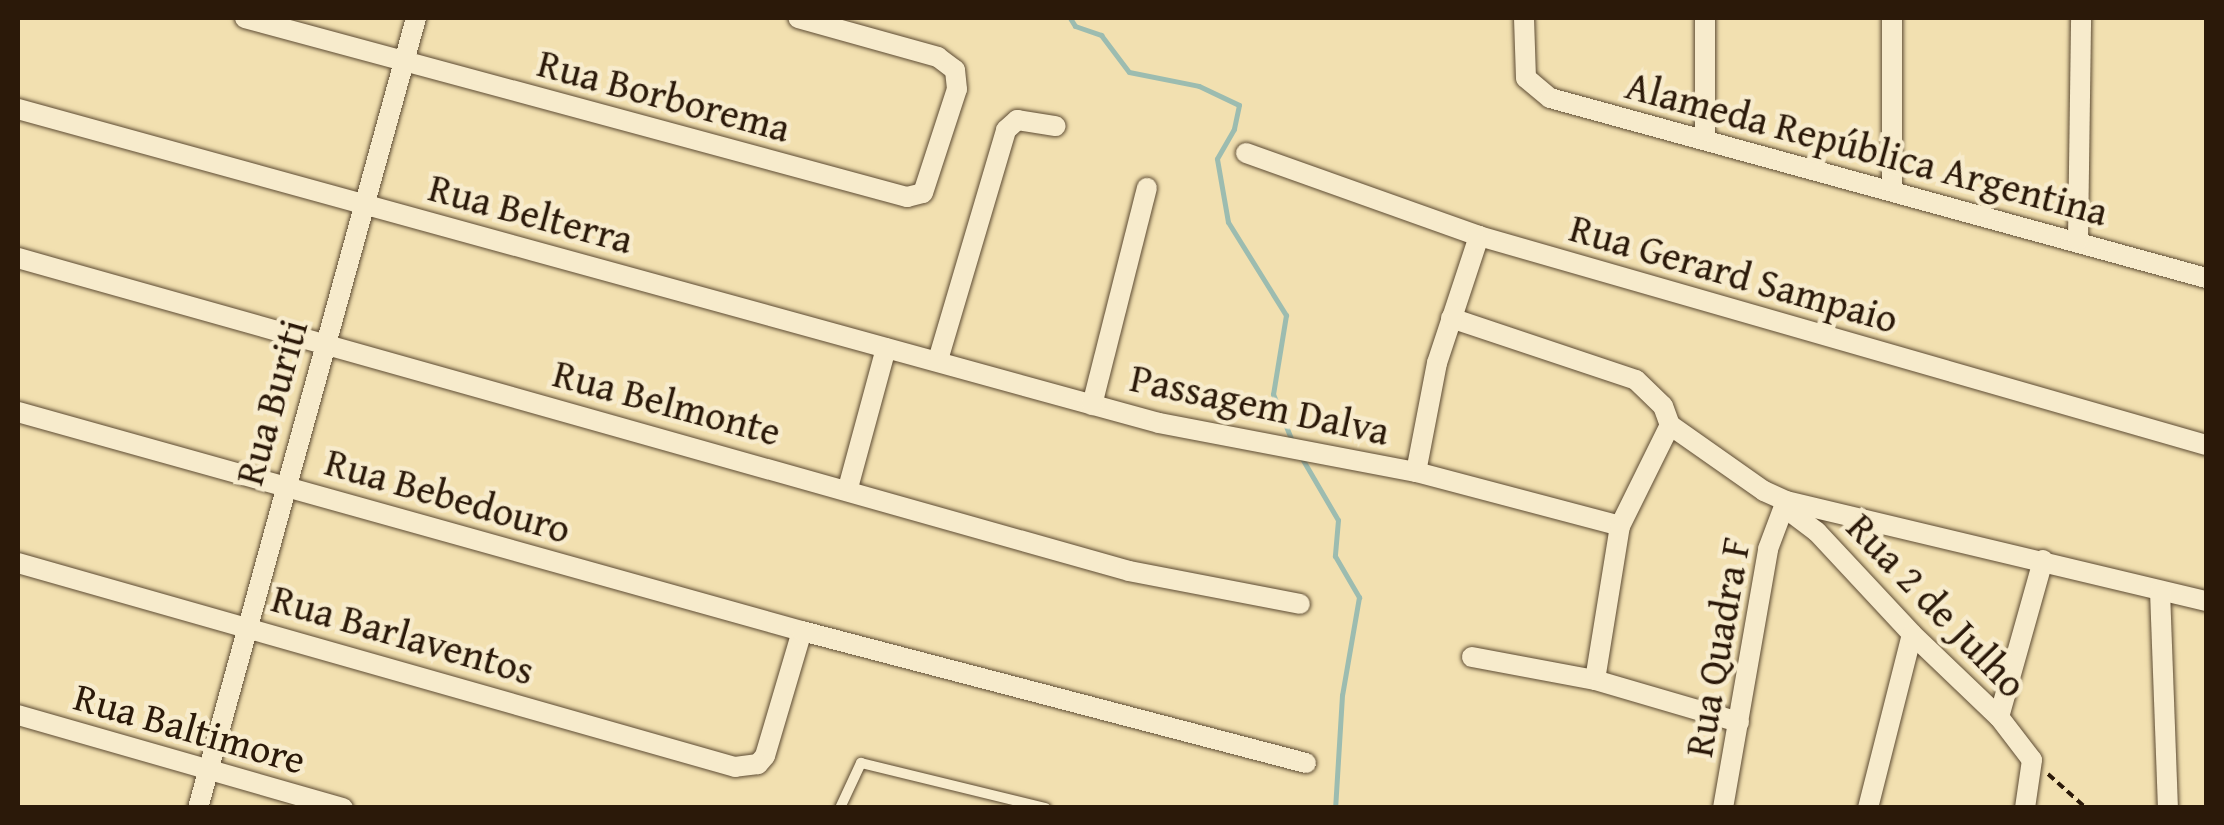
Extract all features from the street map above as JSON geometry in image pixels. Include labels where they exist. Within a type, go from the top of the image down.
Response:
[{"type":"street","name":"Rua Borborema","points":[[245,18],[914,197],[926,188],[957,89],[955,70],[938,56],[798,18]]},
{"type":"street","name":"Rua Buriti","points":[[198,808],[284,485],[416,18]]},
{"type":"street","name":"Alameda República Argentina","points":[[1524,18],[1524,67],[1530,85],[1550,98],[2206,278]]},
{"type":"street","points":[[1705,140],[1706,18]]},
{"type":"street","points":[[1892,18],[1892,190]]},
{"type":"street","points":[[2078,240],[2080,18]]},
{"type":"street","name":"Rua Belterra","points":[[18,109],[886,348]]},
{"type":"street","points":[[938,360],[1006,130],[1017,120],[1056,126]]},
{"type":"street","name":"Rua Gerard Sampaio","points":[[1246,153],[1479,236],[2206,445]]},
{"type":"street","points":[[1092,404],[1146,188]]},
{"type":"street","points":[[1416,472],[1451,318],[1479,236]]},
{"type":"street","name":"Rua Belmonte","points":[[18,258],[848,488],[1129,571],[1300,604]]},
{"type":"street","points":[[1451,318],[1636,380],[1663,406],[1670,425],[1785,504],[2043,560],[2206,601]]},
{"type":"street","points":[[848,488],[886,348]]},
{"type":"street","name":"Passagem Dalva","points":[[886,348],[1206,433],[1416,472],[1620,526]]},
{"type":"street","name":"Rua Bebedouro","points":[[18,412],[802,630],[1306,763]]},
{"type":"street","points":[[1595,680],[1620,526],[1670,425]]},
{"type":"street","name":"Rua 2 de Julho","points":[[1785,504],[1999,717],[2032,760]]},
{"type":"street","name":"Rua Quadra F","points":[[1723,808],[1768,549],[1785,504]]},
{"type":"street","points":[[1999,717],[2043,560]]},
{"type":"street","name":"Rua Barlaventos","points":[[18,563],[736,767],[758,764],[765,756],[802,630]]},
{"type":"street","points":[[2160,591],[2168,808]]},
{"type":"street","points":[[1868,808],[1912,634]]},
{"type":"street","points":[[1472,657],[1595,680],[1739,722]]},
{"type":"street","name":"Rua Baltimore","points":[[18,715],[343,808]]},
{"type":"street","points":[[2026,808],[2032,760]]},
{"type":"lane","points":[[840,808],[862,764],[1046,808]]},
{"type":"lane","points":[[987,808],[991,795]]},
{"type":"path","points":[[2032,760],[2086,808]]},
{"type":"waterway","points":[[1070,18],[1075,26],[1101,35],[1129,72],[1199,86],[1239,105],[1234,129],[1217,159],[1228,222],[1286,315],[1273,394],[1292,441]]},
{"type":"waterway","points":[[1300,455],[1338,520],[1335,556],[1359,597],[1342,695],[1335,808]]}]
